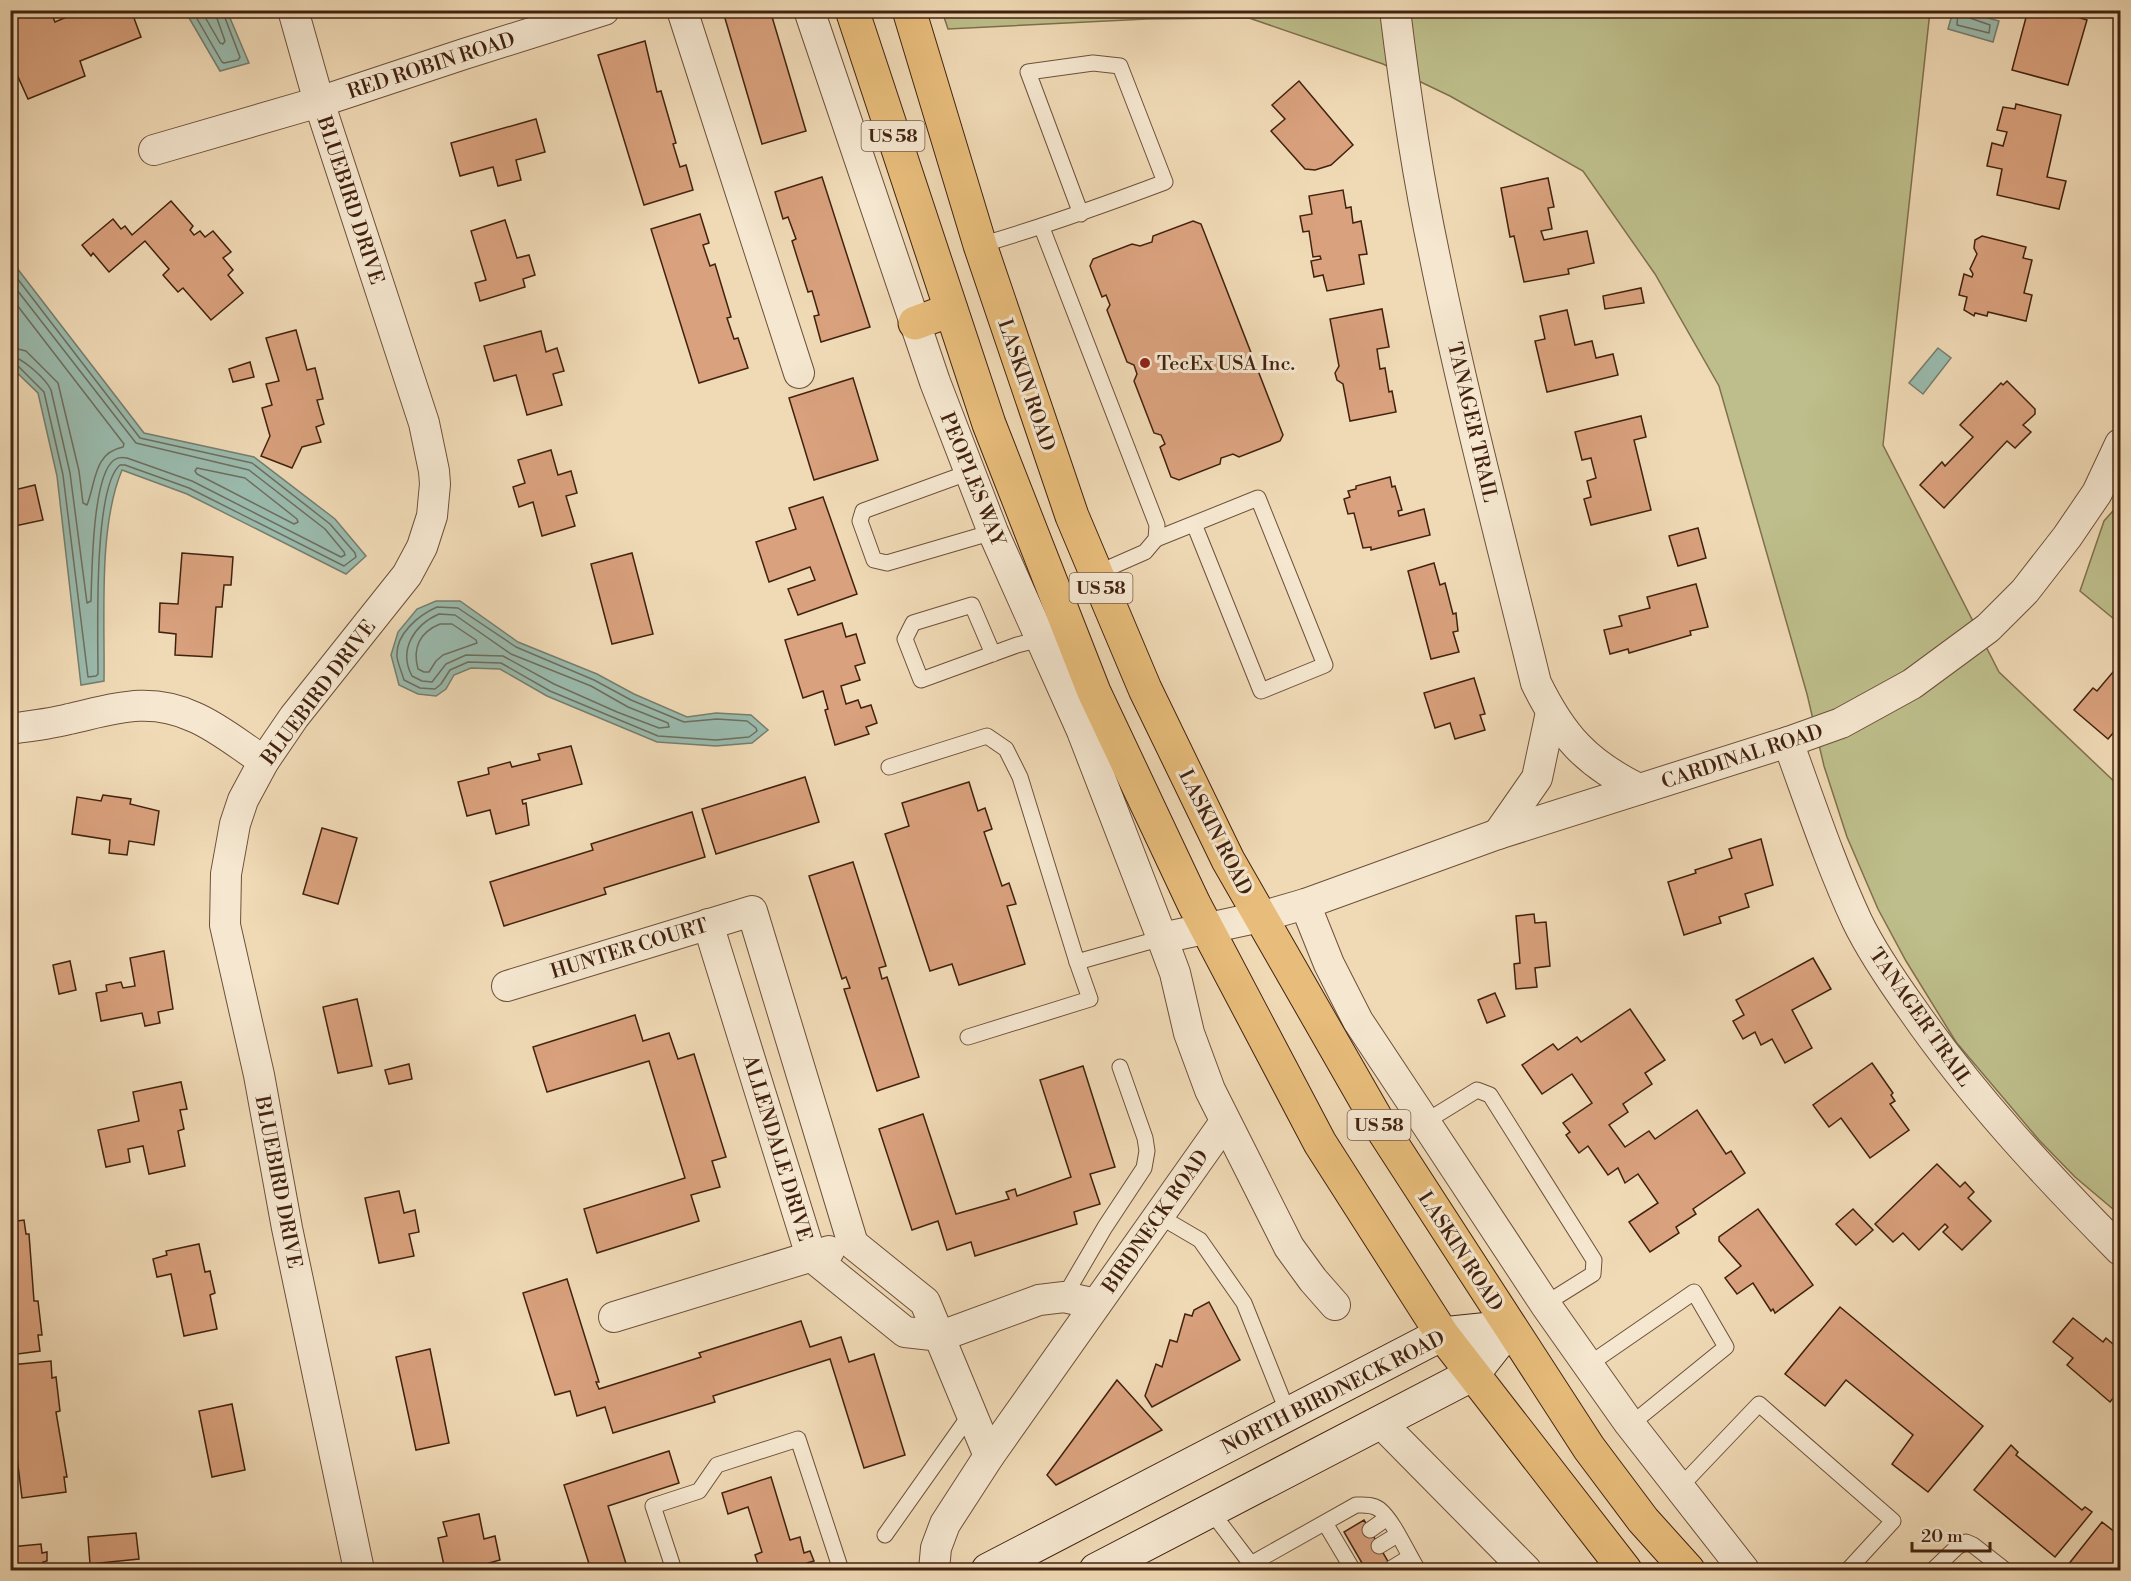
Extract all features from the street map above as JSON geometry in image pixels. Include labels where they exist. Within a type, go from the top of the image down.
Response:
[{"type":"main road","name":"US 58","points":[[852,10],[989,424],[1094,692],[1207,928],[1320,1143],[1442,1334],[1625,1570]]},
{"type":"main road","name":"LASKIN ROAD","points":[[909,10],[980,245],[1072,516],[1150,700],[1228,860],[1381,1127],[1510,1327],[1589,1448],[1643,1520],[1688,1570]]},
{"type":"main road","points":[[935,261],[980,245]]},
{"type":"main road","points":[[915,323],[951,310]]},
{"type":"main road","points":[[1104,1569],[1210,1509],[1473,1374],[1510,1327]]},
{"type":"main road","name":"NORTH BIRDNECK ROAD","points":[[988,1570],[1442,1334],[1510,1327]]},
{"type":"street","name":"BLUEBIRD DRIVE","points":[[293,10],[319,102],[424,423],[434,471],[432,516],[422,547],[407,575],[294,717],[264,761],[243,800],[226,874],[225,925],[259,1075],[287,1228],[359,1570]]},
{"type":"street","name":"RED ROBIN ROAD","points":[[154,150],[319,102],[604,10]]},
{"type":"street","points":[[682,10],[799,373]]},
{"type":"street","name":"PEOPLES WAY","points":[[809,10],[935,382],[993,532],[1082,731],[1162,938]]},
{"type":"street","name":"TANAGER TRAIL","points":[[1395,10],[1411,126],[1434,253],[1488,489],[1536,683],[1566,734],[1588,758],[1615,777],[1639,789]]},
{"type":"street","name":"CARDINAL ROAD","points":[[1260,917],[1305,904],[1498,834],[1788,742],[1841,723],[1912,684],[1988,628],[2025,591],[2067,537],[2097,493],[2121,444]]},
{"type":"street","points":[[10,729],[68,720],[115,708],[142,705],[170,708],[195,717],[264,761]]},
{"type":"street","points":[[1498,834],[1537,778],[1551,712]]},
{"type":"street","name":"TANAGER TRAIL","points":[[1788,742],[1824,841],[1857,921],[1878,961],[1931,1037],[1989,1110],[2052,1182],[2121,1250]]},
{"type":"street","name":"LASKIN ROAD","points":[[1305,904],[1329,964],[1358,1021],[1545,1304],[1630,1425],[1744,1570]]},
{"type":"street","name":"HUNTER COURT","points":[[507,986],[752,911],[853,1244]]},
{"type":"street","points":[[1260,917],[1162,938],[1175,973],[1189,1033],[1210,1090],[1225,1122],[1289,1247],[1335,1305]]},
{"type":"street","name":"ALLENDALE DRIVE","points":[[708,924],[811,1256],[905,1332],[941,1336]]},
{"type":"street","name":"BIRDNECK ROAD","points":[[934,1570],[936,1548],[945,1524],[989,1456],[1225,1122]]},
{"type":"street","points":[[614,1317],[853,1244],[925,1302],[989,1456]]},
{"type":"street","points":[[941,1336],[1019,1305],[1039,1300],[1064,1297],[1096,1304]]},
{"type":"street","points":[[1510,1327],[1545,1304]]},
{"type":"street","points":[[1380,1422],[1526,1570]]},
{"type":"lane","points":[[980,245],[1042,228],[1081,214],[1165,182],[1120,66],[1093,63],[1028,72],[1081,214]]},
{"type":"lane","points":[[1042,228],[1157,525],[1156,539]]},
{"type":"lane","points":[[970,472],[862,511],[860,521],[874,560],[887,563],[993,532]]},
{"type":"lane","points":[[1095,574],[1145,552],[1156,539],[1258,498],[1325,665],[1261,690],[1194,524]]},
{"type":"lane","points":[[993,654],[972,605],[913,623],[905,639],[921,680],[1041,639]]},
{"type":"lane","points":[[889,767],[987,736],[1006,749],[1020,777],[1090,999],[968,1037]]},
{"type":"lane","points":[[1077,962],[1162,938]]},
{"type":"lane","points":[[1064,1297],[1105,1227],[1144,1168],[1147,1151],[1144,1138],[1120,1067]]},
{"type":"lane","points":[[1425,1122],[1477,1090],[1490,1095],[1594,1260],[1593,1274],[1545,1304]]},
{"type":"lane","points":[[1159,1216],[1200,1240],[1244,1303],[1288,1413]]},
{"type":"lane","points":[[1588,1365],[1694,1292],[1726,1347],[1630,1425]]},
{"type":"lane","points":[[1679,1488],[1759,1404],[1893,1521],[1848,1570]]},
{"type":"lane","points":[[885,1535],[972,1412]]},
{"type":"lane","points":[[674,1570],[653,1506],[699,1491],[717,1465],[798,1439],[841,1570]]},
{"type":"lane","points":[[1210,1509],[1245,1567],[1356,1505],[1366,1504],[1378,1508],[1387,1518],[1414,1564],[1392,1568]]},
{"type":"lane","points":[[1370,1530],[1387,1518]]},
{"type":"lane","points":[[1325,1523],[1345,1545],[1354,1564]]},
{"type":"lane","points":[[1379,1546],[1397,1535]]},
{"type":"lane","points":[[1933,1570],[1957,1547],[1966,1542],[2005,1570]]},
{"type":"green space","points":[[942,11],[1930,11],[1883,445],[1999,672],[2120,787],[2120,1215],[2075,1177],[2039,1140],[1956,1042],[1906,961],[1878,909],[1847,837],[1824,766],[1807,694],[1719,386],[1655,274],[1583,171],[1450,96],[1383,64],[1249,18],[1147,19],[948,29]]},
{"type":"green space","points":[[2120,503],[2120,624],[2080,591],[2104,521]]},
{"type":"water","points":[[185,11],[227,11],[249,63],[220,71]]},
{"type":"water","points":[[1953,11],[1963,11],[1999,21],[1993,42],[1948,29]]},
{"type":"water","points":[[10,259],[144,433],[254,457],[335,519],[366,556],[346,574],[187,494],[122,470],[114,493],[106,545],[104,681],[81,685],[57,476],[38,393],[11,367]]},
{"type":"water","points":[[1938,348],[1951,358],[1923,394],[1909,383]]},
{"type":"water","points":[[436,601],[460,601],[518,642],[597,674],[634,694],[687,717],[716,713],[751,715],[768,730],[752,743],[716,746],[657,742],[547,696],[500,669],[471,668],[454,675],[446,689],[436,696],[418,694],[399,685],[391,655],[398,632],[417,609]]},
{"type":"building","points":[[10,10],[50,10],[55,22],[83,10],[131,10],[141,37],[80,61],[85,76],[28,99],[10,59]]},
{"type":"building","points":[[738,10],[770,10],[806,131],[762,144],[724,15]]},
{"type":"building","points":[[2028,10],[2055,10],[2087,20],[2068,85],[2012,70]]},
{"type":"building","points":[[645,41],[657,92],[661,91],[676,143],[673,144],[680,167],[686,165],[693,190],[644,205],[598,55]]},
{"type":"building","points":[[1299,81],[1353,145],[1331,165],[1315,170],[1305,169],[1271,131],[1285,119],[1272,105]]},
{"type":"building","points":[[2016,104],[2061,115],[2047,177],[2066,181],[2059,209],[1997,195],[2002,169],[1987,166],[1992,143],[2003,146],[2007,132],[1997,130],[2003,107],[2015,109]]},
{"type":"building","points":[[536,119],[545,152],[516,160],[521,180],[498,186],[493,167],[460,176],[451,143]]},
{"type":"building","points":[[822,177],[870,327],[821,342],[814,316],[819,315],[812,291],[808,292],[792,241],[796,239],[788,217],[783,219],[775,192]]},
{"type":"building","points":[[1548,178],[1554,207],[1548,208],[1552,229],[1541,231],[1544,240],[1587,231],[1594,263],[1568,269],[1569,274],[1524,282],[1514,236],[1510,237],[1501,188]]},
{"type":"building","points":[[1343,190],[1346,208],[1351,207],[1353,223],[1361,221],[1367,254],[1359,255],[1364,284],[1327,291],[1323,275],[1314,277],[1311,261],[1321,259],[1320,256],[1313,257],[1309,231],[1303,232],[1300,216],[1312,214],[1309,196]]},
{"type":"building","points":[[171,201],[193,226],[190,230],[194,235],[200,231],[205,237],[213,231],[231,252],[223,258],[233,270],[228,275],[243,293],[211,320],[183,288],[178,292],[163,275],[169,269],[145,241],[109,272],[93,253],[91,256],[82,245],[113,219],[121,229],[125,226],[132,235]]},
{"type":"building","points":[[700,214],[709,243],[703,245],[710,266],[715,264],[731,317],[727,318],[734,339],[738,338],[748,368],[699,383],[651,229]]},
{"type":"building","points":[[505,220],[517,258],[529,255],[535,275],[523,279],[525,287],[480,301],[475,283],[486,280],[471,231]]},
{"type":"building","points":[[1193,221],[1201,224],[1283,435],[1280,441],[1239,457],[1233,454],[1221,458],[1220,464],[1179,480],[1171,477],[1160,447],[1165,444],[1161,435],[1154,433],[1134,381],[1137,374],[1134,365],[1127,362],[1107,310],[1110,305],[1106,295],[1102,297],[1090,266],[1093,259],[1132,244],[1140,246],[1152,242],[1153,236]]},
{"type":"building","points":[[1982,236],[2026,247],[2023,258],[2032,260],[2024,293],[2032,295],[2026,321],[1988,312],[1987,316],[1975,313],[1974,316],[1964,310],[1967,297],[1959,295],[1964,274],[1972,277],[1970,269],[1977,254],[1974,248],[1975,240]]},
{"type":"building","points":[[1641,288],[1644,303],[1605,309],[1603,296]]},
{"type":"building","points":[[1382,309],[1389,347],[1377,349],[1380,369],[1385,368],[1389,392],[1392,391],[1396,412],[1350,421],[1343,384],[1337,380],[1335,373],[1339,366],[1330,319]]},
{"type":"building","points":[[1567,310],[1575,345],[1592,341],[1596,358],[1613,354],[1618,375],[1547,392],[1535,341],[1545,339],[1540,316]]},
{"type":"building","points":[[296,330],[307,370],[315,368],[323,399],[317,400],[324,424],[316,427],[321,442],[302,447],[292,468],[261,456],[270,436],[262,408],[272,405],[266,384],[279,381],[266,338]]},
{"type":"building","points":[[541,331],[546,352],[557,348],[564,371],[553,374],[562,405],[527,415],[516,375],[494,381],[484,346]]},
{"type":"building","points":[[250,362],[254,377],[233,382],[229,369]]},
{"type":"building","points":[[853,378],[878,460],[814,480],[789,398]]},
{"type":"building","points":[[2007,381],[2035,409],[2035,414],[2023,425],[2031,432],[2015,448],[2007,441],[1944,508],[1920,485],[1942,462],[1945,466],[1973,437],[1960,425],[2001,383],[2003,385]]},
{"type":"building","points":[[1641,416],[1646,437],[1634,440],[1651,510],[1591,525],[1584,499],[1591,497],[1587,481],[1596,478],[1591,458],[1582,460],[1575,432]]},
{"type":"building","points":[[551,450],[558,475],[571,471],[577,493],[566,496],[575,526],[542,536],[533,502],[519,507],[513,487],[525,483],[518,460]]},
{"type":"building","points":[[1390,477],[1402,510],[1398,511],[1399,516],[1424,509],[1430,535],[1371,550],[1371,547],[1363,548],[1354,513],[1348,514],[1344,499],[1350,497],[1348,491],[1356,489],[1356,486]]},
{"type":"building","points":[[35,485],[43,520],[10,527],[10,491]]},
{"type":"building","points":[[823,497],[857,594],[798,615],[788,589],[815,580],[810,567],[769,582],[756,542],[796,529],[789,508]]},
{"type":"building","points":[[1698,528],[1706,558],[1678,566],[1669,536]]},
{"type":"building","points":[[182,553],[233,557],[231,585],[224,585],[222,607],[216,607],[212,657],[175,655],[176,634],[159,632],[160,603],[178,604]]},
{"type":"building","points":[[632,553],[653,634],[612,644],[591,564]]},
{"type":"building","points":[[1434,563],[1440,585],[1445,583],[1453,614],[1456,613],[1458,631],[1453,632],[1459,652],[1431,659],[1408,571]]},
{"type":"building","points":[[1696,584],[1708,627],[1690,631],[1691,635],[1629,653],[1628,649],[1610,654],[1604,630],[1622,626],[1619,616],[1650,608],[1647,597]]},
{"type":"building","points":[[842,623],[846,637],[856,634],[865,663],[855,666],[860,680],[841,686],[846,704],[858,700],[861,708],[871,705],[877,723],[866,727],[869,734],[835,745],[825,710],[828,709],[823,691],[803,698],[785,640]]},
{"type":"building","points":[[2120,657],[2120,725],[2108,739],[2074,710],[2093,688],[2097,691],[2119,665],[2116,663]]},
{"type":"building","points":[[1474,678],[1485,714],[1480,715],[1485,730],[1455,739],[1450,723],[1435,728],[1424,693]]},
{"type":"building","points":[[571,746],[582,784],[522,800],[523,804],[526,803],[529,825],[496,834],[490,810],[467,816],[458,782],[489,774],[488,768],[510,762],[512,767],[540,760],[538,754]]},
{"type":"building","points":[[805,777],[819,822],[716,854],[702,809]]},
{"type":"building","points":[[969,782],[978,811],[985,808],[992,829],[984,832],[1002,886],[1009,883],[1016,904],[1007,906],[1025,964],[959,985],[952,964],[930,971],[885,834],[909,826],[902,803]]},
{"type":"building","points":[[103,795],[131,799],[130,804],[159,811],[154,845],[129,841],[127,855],[109,853],[110,840],[72,834],[77,797],[101,801]]},
{"type":"building","points":[[692,812],[705,857],[604,888],[606,894],[504,926],[490,882],[593,850],[591,844]]},
{"type":"building","points":[[322,828],[357,838],[338,904],[303,894]]},
{"type":"building","points":[[1761,839],[1773,885],[1745,894],[1749,907],[1719,917],[1721,923],[1684,935],[1668,882],[1732,858],[1729,849]]},
{"type":"building","points":[[853,862],[886,966],[879,968],[882,979],[887,977],[919,1077],[877,1091],[844,989],[850,988],[846,977],[842,979],[809,876]]},
{"type":"building","points":[[1534,914],[1535,923],[1546,922],[1550,966],[1535,968],[1537,987],[1516,989],[1514,964],[1520,963],[1516,916]]},
{"type":"building","points":[[164,951],[173,1009],[158,1012],[160,1023],[145,1026],[142,1013],[101,1021],[96,993],[107,991],[106,985],[121,982],[123,988],[135,986],[130,958]]},
{"type":"building","points":[[1813,958],[1831,989],[1792,1010],[1812,1048],[1785,1063],[1772,1039],[1761,1045],[1755,1032],[1743,1039],[1733,1021],[1744,1015],[1736,1000]]},
{"type":"building","points":[[70,961],[76,990],[59,994],[53,965]]},
{"type":"building","points":[[1495,993],[1505,1016],[1487,1023],[1478,1000]]},
{"type":"building","points":[[357,999],[372,1066],[338,1073],[323,1007]]},
{"type":"building","points":[[1630,1009],[1665,1060],[1645,1073],[1652,1084],[1623,1104],[1628,1112],[1609,1125],[1625,1147],[1649,1131],[1655,1139],[1697,1110],[1726,1154],[1731,1151],[1745,1173],[1693,1209],[1696,1214],[1676,1227],[1679,1233],[1650,1252],[1629,1222],[1658,1203],[1638,1174],[1625,1183],[1618,1168],[1608,1175],[1588,1146],[1579,1153],[1566,1135],[1570,1132],[1563,1123],[1592,1103],[1572,1074],[1542,1094],[1522,1065],[1553,1044],[1558,1050],[1577,1037],[1581,1042]]},
{"type":"building","points":[[635,1015],[643,1041],[669,1033],[678,1059],[694,1054],[726,1157],[712,1161],[720,1187],[691,1195],[699,1221],[597,1253],[584,1209],[685,1178],[649,1061],[547,1092],[533,1047]]},
{"type":"building","points":[[1872,1063],[1893,1093],[1891,1095],[1895,1101],[1890,1104],[1909,1130],[1870,1158],[1841,1118],[1829,1127],[1813,1105]]},
{"type":"building","points":[[409,1064],[412,1079],[389,1084],[385,1070]]},
{"type":"building","points":[[1083,1066],[1115,1167],[1090,1174],[1100,1204],[1074,1212],[1077,1224],[975,1256],[971,1242],[947,1250],[938,1221],[912,1230],[879,1129],[923,1114],[956,1214],[1009,1199],[1006,1192],[1015,1189],[1017,1196],[1071,1177],[1040,1080]]},
{"type":"building","points":[[181,1082],[187,1109],[180,1110],[184,1129],[178,1131],[185,1166],[149,1174],[143,1146],[128,1149],[130,1162],[106,1167],[98,1130],[139,1121],[133,1092]]},
{"type":"building","points":[[1937,1164],[1960,1187],[1965,1182],[1974,1192],[1968,1198],[1991,1221],[1962,1250],[1943,1232],[1948,1227],[1945,1224],[1919,1250],[1903,1233],[1893,1242],[1875,1224]]},
{"type":"building","points":[[399,1191],[404,1213],[415,1210],[419,1232],[409,1234],[414,1256],[379,1263],[365,1198]]},
{"type":"building","points":[[1758,1209],[1813,1285],[1775,1313],[1773,1309],[1771,1311],[1753,1283],[1737,1294],[1725,1278],[1741,1266],[1719,1241],[1719,1237]]},
{"type":"building","points":[[1853,1209],[1873,1230],[1856,1245],[1836,1224]]},
{"type":"building","points":[[24,1220],[26,1234],[29,1234],[34,1301],[38,1301],[42,1335],[38,1335],[40,1351],[10,1355],[10,1222]]},
{"type":"building","points":[[199,1244],[205,1272],[210,1271],[215,1293],[210,1295],[217,1329],[184,1336],[171,1274],[157,1277],[153,1259],[167,1255],[166,1251]]},
{"type":"building","points":[[567,1279],[599,1382],[596,1382],[599,1389],[701,1357],[699,1353],[801,1321],[810,1347],[841,1337],[849,1362],[874,1354],[905,1455],[864,1468],[830,1359],[713,1396],[715,1402],[613,1433],[605,1407],[577,1416],[570,1391],[555,1395],[523,1293]]},
{"type":"building","points":[[1209,1302],[1240,1360],[1152,1407],[1145,1396],[1156,1364],[1162,1367],[1170,1340],[1177,1342],[1185,1314],[1192,1316],[1194,1310]]},
{"type":"building","points":[[1840,1307],[1983,1426],[1928,1492],[1892,1464],[1913,1435],[1846,1380],[1825,1406],[1785,1374]]},
{"type":"building","points":[[2073,1318],[2103,1342],[2106,1338],[2120,1350],[2120,1390],[2110,1402],[2067,1365],[2073,1358],[2053,1342]]},
{"type":"building","points":[[430,1349],[449,1443],[416,1450],[396,1357]]},
{"type":"building","points":[[51,1361],[52,1378],[56,1377],[60,1411],[56,1412],[67,1477],[64,1477],[66,1492],[22,1498],[10,1401],[10,1365]]},
{"type":"building","points":[[1117,1380],[1162,1430],[1056,1485],[1047,1475]]},
{"type":"building","points":[[232,1404],[245,1470],[212,1477],[199,1411]]},
{"type":"building","points":[[2011,1445],[2018,1452],[2016,1455],[2082,1510],[2085,1507],[2092,1512],[2055,1557],[1974,1490]]},
{"type":"building","points":[[669,1451],[679,1483],[608,1506],[628,1570],[591,1570],[564,1485]]},
{"type":"building","points":[[771,1477],[790,1540],[800,1537],[804,1553],[810,1551],[814,1561],[807,1563],[809,1570],[760,1570],[755,1555],[762,1552],[748,1507],[728,1514],[722,1493]]},
{"type":"building","points":[[479,1514],[484,1539],[495,1536],[500,1560],[489,1563],[490,1570],[445,1570],[438,1538],[447,1536],[443,1522]]},
{"type":"building","points":[[1364,1520],[1393,1570],[1366,1570],[1344,1532]]},
{"type":"building","points":[[2102,1522],[2120,1536],[2120,1570],[2074,1570],[2068,1565]]},
{"type":"building","points":[[136,1533],[139,1559],[90,1564],[88,1537]]},
{"type":"building","points":[[41,1544],[42,1553],[47,1552],[47,1561],[43,1562],[44,1570],[10,1570],[10,1547]]},
{"type":"place","name":"TecEx USA Inc.","points":[[1145,363]]}]
